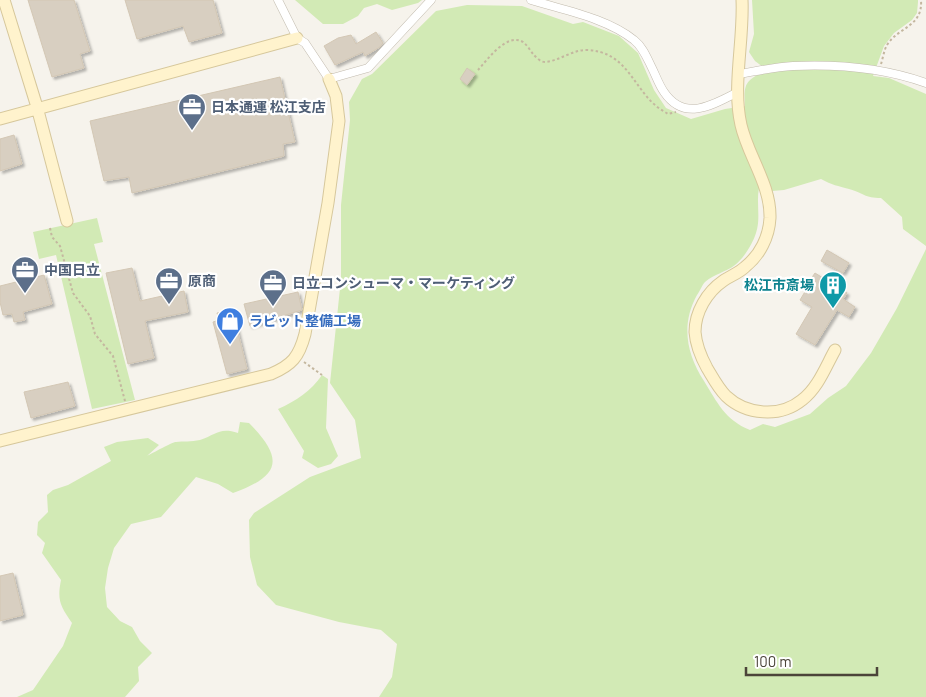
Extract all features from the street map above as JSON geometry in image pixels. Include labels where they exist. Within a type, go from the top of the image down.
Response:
[{"type":"street","points":[[4,0],[37,107],[68,220]]},
{"type":"street","points":[[0,441],[271,374],[284,368],[295,359],[301,349],[305,334],[328,203],[339,121],[336,96],[330,79],[309,48],[297,38],[278,0]]},
{"type":"street","points":[[330,79],[368,68],[431,0]]},
{"type":"street","points":[[531,0],[605,23],[620,30],[634,40],[642,49],[665,93],[682,108],[694,110],[704,108],[738,92]]},
{"type":"street","points":[[742,0],[738,92],[741,125],[767,196],[770,226],[763,244],[750,263],[715,287],[704,301],[696,320],[695,331],[699,350],[718,388],[727,397],[738,405],[752,411],[768,413],[783,410],[802,401],[812,390],[835,350]]},
{"type":"street","points":[[0,119],[37,107],[297,38]]},
{"type":"street","points":[[739,74],[792,66],[847,68],[893,73],[926,83]]},
{"type":"path","points":[[878,71],[886,46],[896,35],[912,25],[920,13],[921,0]]},
{"type":"path","points":[[478,70],[500,46],[510,41],[517,40],[523,43],[538,59],[545,62],[585,50],[592,51],[612,58],[625,67],[661,110],[668,114],[675,113],[682,108]]},
{"type":"path","points":[[50,228],[52,237],[60,246],[72,293],[90,316],[95,334],[113,356],[126,405]]},
{"type":"path","points":[[301,360],[322,375]]},
{"type":"green space","points":[[295,0],[422,0],[418,3],[392,10],[377,4],[364,8],[358,16],[343,24],[323,24]]},
{"type":"green space","points":[[752,0],[918,0],[917,13],[912,20],[894,33],[884,46],[873,76],[889,78],[926,94],[926,246],[903,229],[902,217],[881,198],[868,196],[821,179],[784,190],[772,191],[767,186],[759,188],[758,222],[753,241],[735,265],[704,283],[692,306],[687,328],[693,360],[722,410],[741,426],[750,430],[763,424],[775,427],[810,414],[828,398],[846,386],[871,353],[897,308],[926,249],[926,697],[379,697],[392,677],[397,644],[381,630],[339,622],[276,605],[257,585],[250,557],[249,520],[254,513],[310,477],[361,458],[355,420],[330,383],[341,279],[341,205],[350,120],[349,102],[362,79],[372,74],[436,11],[467,5],[522,6],[573,24],[583,22],[619,36],[638,53],[654,90],[666,108],[691,119],[725,109],[745,106],[746,85],[752,78],[763,72],[763,67],[755,61],[749,52],[754,34]]},
{"type":"green space","points":[[97,218],[103,242],[94,244],[135,400],[92,409],[56,255],[39,259],[33,232]]},
{"type":"green space","points":[[322,375],[328,379],[326,428],[338,456],[331,464],[318,468],[302,458],[304,451],[278,409],[303,395]]},
{"type":"green space","points":[[240,422],[249,423],[268,447],[272,456],[272,465],[268,473],[249,487],[233,493],[218,484],[196,477],[161,517],[131,524],[114,548],[105,588],[107,607],[120,621],[132,627],[140,641],[152,653],[138,667],[139,681],[125,697],[17,697],[33,690],[63,646],[72,623],[60,603],[61,580],[42,553],[45,543],[37,535],[38,522],[48,512],[47,495],[53,490],[68,485],[111,461],[104,447],[117,442],[148,438],[159,445],[147,456],[174,442],[200,440],[222,431],[238,433]]},
{"type":"building","points":[[28,0],[74,0],[90,51],[80,54],[84,68],[52,77]]},
{"type":"building","points":[[125,0],[213,0],[222,33],[189,42],[183,26],[137,39]]},
{"type":"building","points":[[376,32],[383,43],[380,47],[365,56],[363,52],[335,65],[324,46],[338,38],[351,35],[356,44]]},
{"type":"building","points":[[467,68],[475,74],[467,85],[460,79]]},
{"type":"building","name":"日本通運 松江支店","points":[[280,77],[295,142],[283,144],[284,156],[132,193],[129,177],[104,181],[90,121]]},
{"type":"building","points":[[14,135],[22,164],[0,171],[0,139]]},
{"type":"building","points":[[827,250],[849,263],[843,273],[821,261]]},
{"type":"building","points":[[132,268],[140,301],[184,291],[188,312],[145,321],[154,358],[128,364],[106,273]]},
{"type":"building","name":"松江市斎場","points":[[815,273],[847,293],[843,299],[855,307],[849,317],[837,310],[815,345],[796,334],[812,307],[800,300],[806,290],[802,288],[805,282],[808,283]]},
{"type":"building","name":"中国日立","points":[[44,275],[52,304],[23,312],[25,320],[14,322],[12,314],[3,315],[0,302],[0,286]]},
{"type":"building","name":"日立コンシューマ・マーケティング","points":[[298,292],[302,310],[250,326],[244,304]]},
{"type":"building","name":"ラビット整備工場","points":[[227,311],[229,318],[234,317],[247,369],[227,374],[213,322],[219,320],[217,313]]},
{"type":"building","points":[[68,382],[75,406],[31,418],[24,392]]},
{"type":"building","points":[[13,573],[23,615],[0,621],[0,576]]},
{"type":"place","name":"日本通運 松江支店","points":[[192,131]]},
{"type":"place","name":"中国日立","points":[[25,294]]},
{"type":"place","name":"原商","points":[[169,305]]},
{"type":"place","name":"日立コンシューマ・マーケティング","points":[[273,307]]},
{"type":"place","name":"松江市斎場","points":[[833,309]]},
{"type":"place","name":"ラビット整備工場","points":[[230,345]]}]
